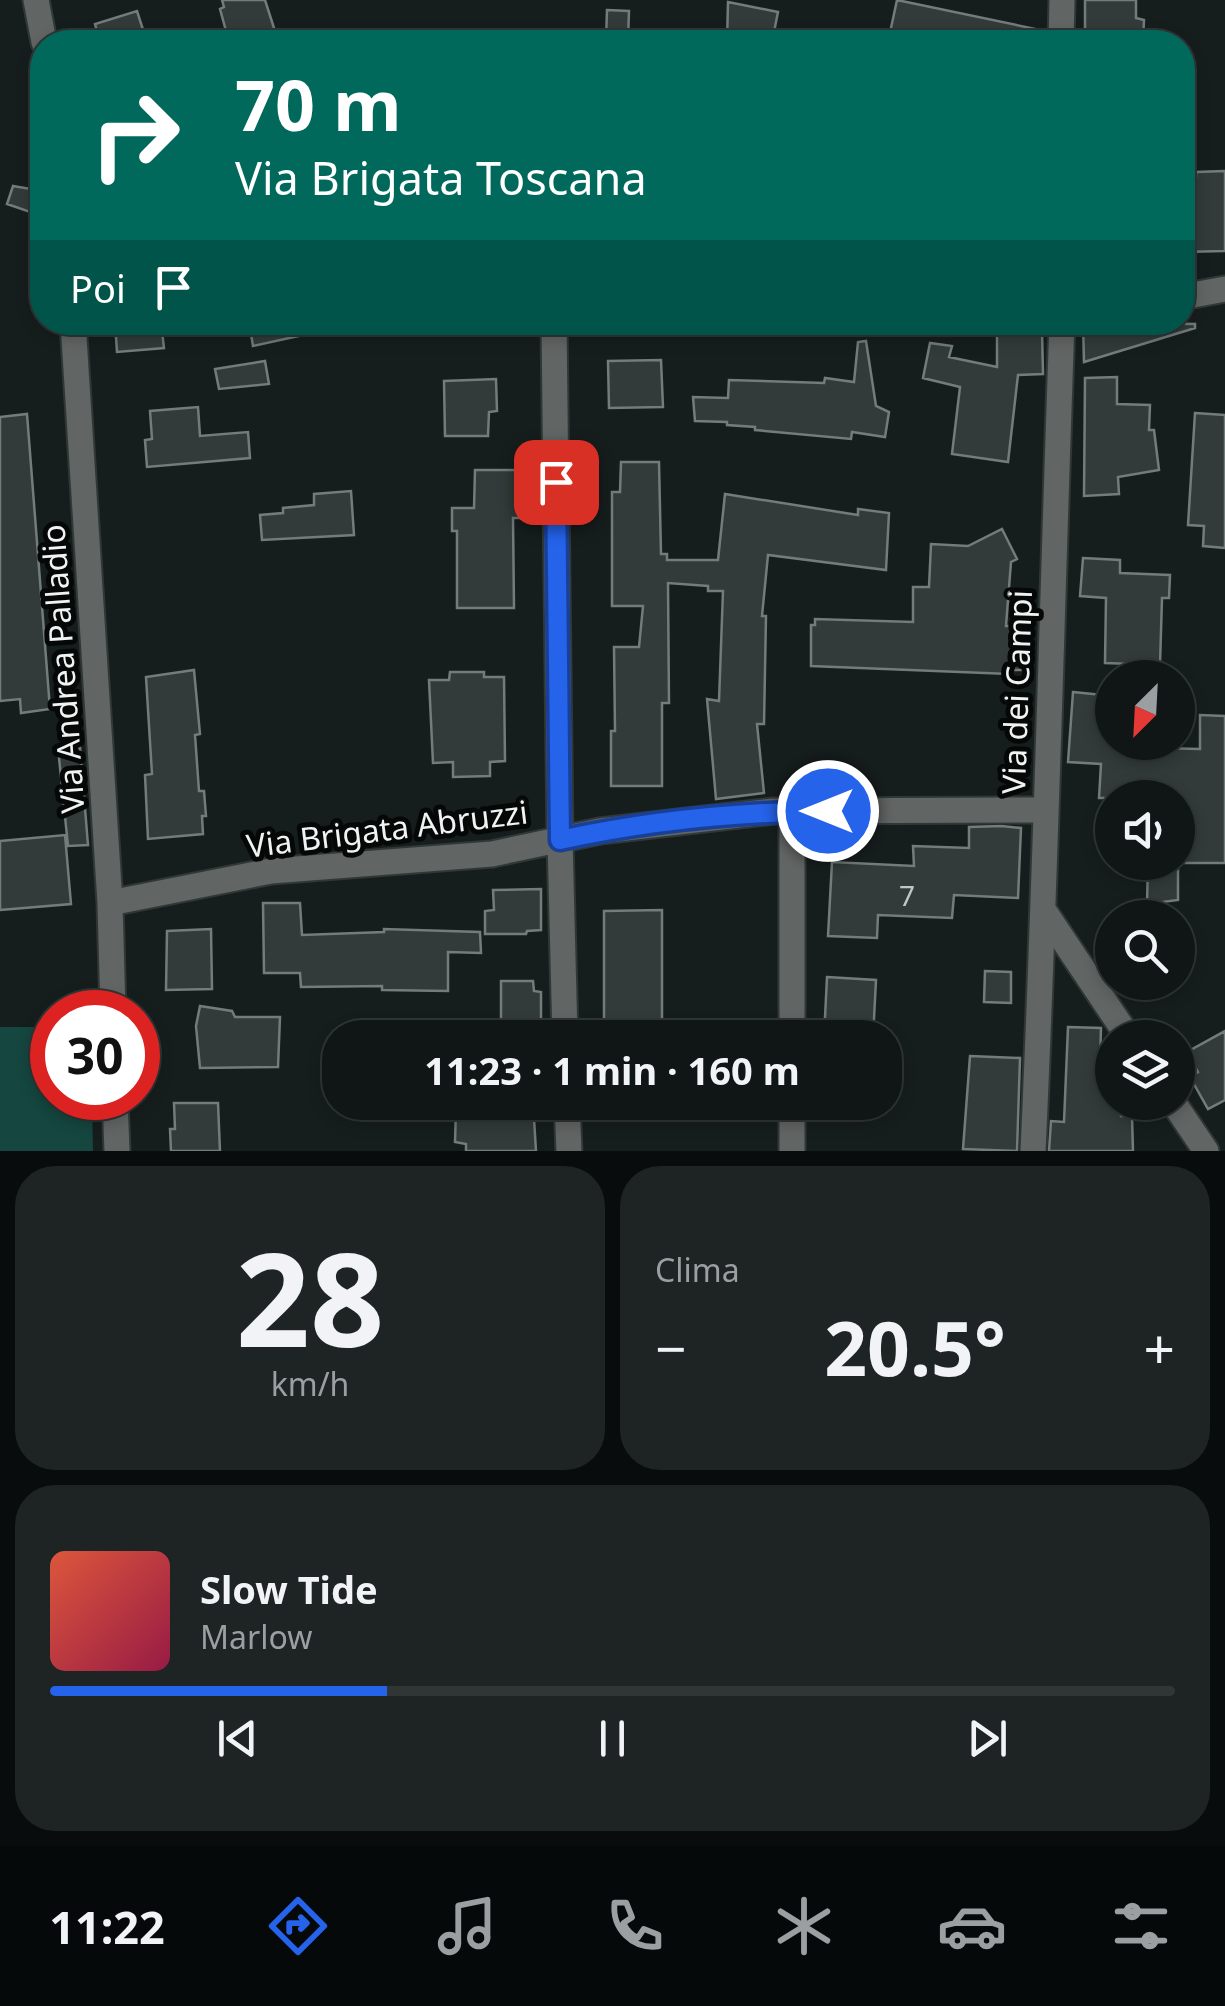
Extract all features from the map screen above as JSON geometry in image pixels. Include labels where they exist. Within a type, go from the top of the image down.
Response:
[{"type":"street","points":[[36,0],[42,30]]},
{"type":"street","points":[[1062,0],[1062,30]]},
{"type":"street","points":[[1195,296],[1225,290]]},
{"type":"street","name":"Via Andrea Palladio","points":[[73,335],[112,990]]},
{"type":"street","points":[[554,335],[565,1020]]},
{"type":"street","name":"Via dei Campi","points":[[1033,1151],[1062,335]]},
{"type":"street","name":"Via Brigata Abruzzi","points":[[110,903],[270,871],[492,854],[600,831],[792,812],[1044,810]]},
{"type":"street","points":[[792,812],[792,1020]]},
{"type":"street","points":[[1044,911],[1118,1020]]},
{"type":"street","points":[[115,1120],[116,1151]]},
{"type":"street","points":[[568,1120],[569,1151]]},
{"type":"street","points":[[792,1120],[792,1151]]},
{"type":"street","points":[[1186,1120],[1206,1151]]},
{"type":"green space","points":[[0,1027],[30,1027],[30,1120],[92,1120],[93,1151],[0,1151]]},
{"type":"building","points":[[222,0],[265,0],[274,28],[226,30],[220,9],[224,7]]},
{"type":"building","points":[[897,0],[1040,30],[891,30]]},
{"type":"building","points":[[1085,0],[1136,0],[1136,18],[1144,20],[1144,30],[1085,30]]},
{"type":"building","points":[[728,2],[778,12],[774,30],[727,30]]},
{"type":"building","points":[[607,10],[629,11],[628,30],[606,30]]},
{"type":"building","points":[[137,11],[143,30],[97,30],[95,24]]},
{"type":"building","points":[[1225,171],[1225,251],[1195,252],[1196,172]]},
{"type":"building","points":[[13,186],[30,189],[30,212],[7,204]]},
{"type":"building","points":[[116,335],[162,335],[164,348],[117,352]]},
{"type":"building","points":[[251,335],[303,335],[253,346]]},
{"type":"building","points":[[997,335],[1042,335],[1043,374],[1018,375],[1008,462],[952,454],[960,387],[923,378],[930,343],[952,346],[949,357],[997,367]]},
{"type":"building","points":[[1083,335],[1172,335],[1084,362]]},
{"type":"building","points":[[866,341],[876,406],[889,412],[885,437],[852,432],[851,439],[695,421],[693,397],[728,398],[729,380],[824,383],[825,378],[854,382],[858,342]]},
{"type":"building","points":[[661,360],[663,407],[609,408],[608,361]]},
{"type":"building","points":[[265,361],[269,384],[219,389],[215,369]]},
{"type":"building","points":[[1117,377],[1117,404],[1150,405],[1149,430],[1154,430],[1159,470],[1118,477],[1119,494],[1084,496],[1085,378]]},
{"type":"building","points":[[496,379],[497,411],[489,412],[488,436],[445,436],[444,381]]},
{"type":"building","points":[[198,407],[200,436],[248,432],[250,458],[147,467],[145,440],[152,439],[150,411]]},
{"type":"building","points":[[1195,413],[1225,415],[1225,548],[1203,546],[1204,526],[1188,525]]},
{"type":"building","points":[[27,414],[50,709],[21,713],[20,699],[0,701],[0,417]]},
{"type":"building","points":[[621,462],[659,462],[661,554],[667,554],[667,560],[718,560],[725,494],[858,515],[858,509],[889,513],[886,570],[768,555],[762,616],[766,616],[764,724],[757,724],[764,793],[716,799],[707,699],[719,701],[723,591],[668,583],[669,703],[662,703],[662,786],[611,786],[614,647],[639,647],[643,606],[612,606],[612,492],[620,492]]},
{"type":"building","points":[[475,470],[527,470],[526,518],[513,518],[514,608],[457,608],[457,531],[452,531],[452,508],[474,508]]},
{"type":"building","points":[[351,491],[354,535],[262,540],[260,515],[314,505],[314,494]]},
{"type":"building","points":[[1002,529],[1017,559],[1011,562],[1006,626],[1024,626],[1023,670],[1010,670],[1009,674],[811,666],[811,625],[815,625],[815,619],[913,622],[913,587],[929,587],[931,544],[968,546]]},
{"type":"building","points":[[1083,558],[1120,560],[1120,573],[1170,575],[1169,598],[1162,598],[1160,660],[1105,660],[1106,598],[1080,596]]},
{"type":"building","points":[[194,670],[200,734],[195,735],[199,791],[204,791],[206,816],[202,816],[203,834],[148,839],[145,775],[152,774],[146,677]]},
{"type":"building","points":[[450,672],[484,672],[484,677],[504,677],[505,761],[490,762],[490,776],[453,777],[453,762],[433,763],[429,680],[449,680]]},
{"type":"building","points":[[1073,692],[1095,694],[1095,760],[1195,760],[1195,749],[1200,749],[1200,715],[1225,716],[1225,863],[1195,863],[1195,780],[1100,780],[1101,764],[1068,762]]},
{"type":"building","points":[[80,747],[88,845],[68,846],[58,748]]},
{"type":"building","points":[[969,827],[1021,828],[1018,898],[954,895],[952,918],[878,915],[877,938],[828,936],[832,862],[914,866],[913,846],[969,848]]},
{"type":"building","points":[[65,835],[71,904],[0,910],[0,841]]},
{"type":"building","points":[[1148,880],[1178,880],[1178,900],[1147,900]]},
{"type":"building","points":[[541,889],[541,930],[485,934],[485,911],[494,910],[493,890]]},
{"type":"building","points":[[263,903],[300,903],[302,935],[384,929],[480,932],[481,953],[448,952],[448,991],[382,990],[382,986],[301,987],[300,973],[264,973]]},
{"type":"building","points":[[662,910],[662,1020],[604,1020],[604,911]]},
{"type":"building","points":[[211,929],[212,989],[166,990],[167,931]]},
{"type":"building","points":[[985,971],[1011,972],[1011,1003],[984,1002]]},
{"type":"building","points":[[827,977],[876,980],[874,1020],[825,1020]]},
{"type":"building","points":[[501,981],[533,981],[534,991],[541,992],[541,1020],[501,1020]]},
{"type":"building","points":[[200,1006],[232,1011],[235,1017],[280,1017],[278,1067],[200,1068],[196,1026]]},
{"type":"building","points":[[1068,1027],[1095,1028],[1095,1120],[1132,1120],[1133,1151],[1049,1151],[1051,1121],[1064,1122]]},
{"type":"building","points":[[1225,1031],[1225,1100],[1208,1109],[1195,1086],[1195,1048]]},
{"type":"building","points":[[970,1056],[1020,1058],[1017,1151],[963,1149]]},
{"type":"building","points":[[174,1103],[218,1103],[220,1151],[171,1151]]},
{"type":"building","points":[[456,1120],[534,1120],[536,1151],[466,1151],[466,1144],[455,1142]]},
{"type":"route","points":[[556,482],[560,840],[600,831],[774,812],[828,811]]}]
